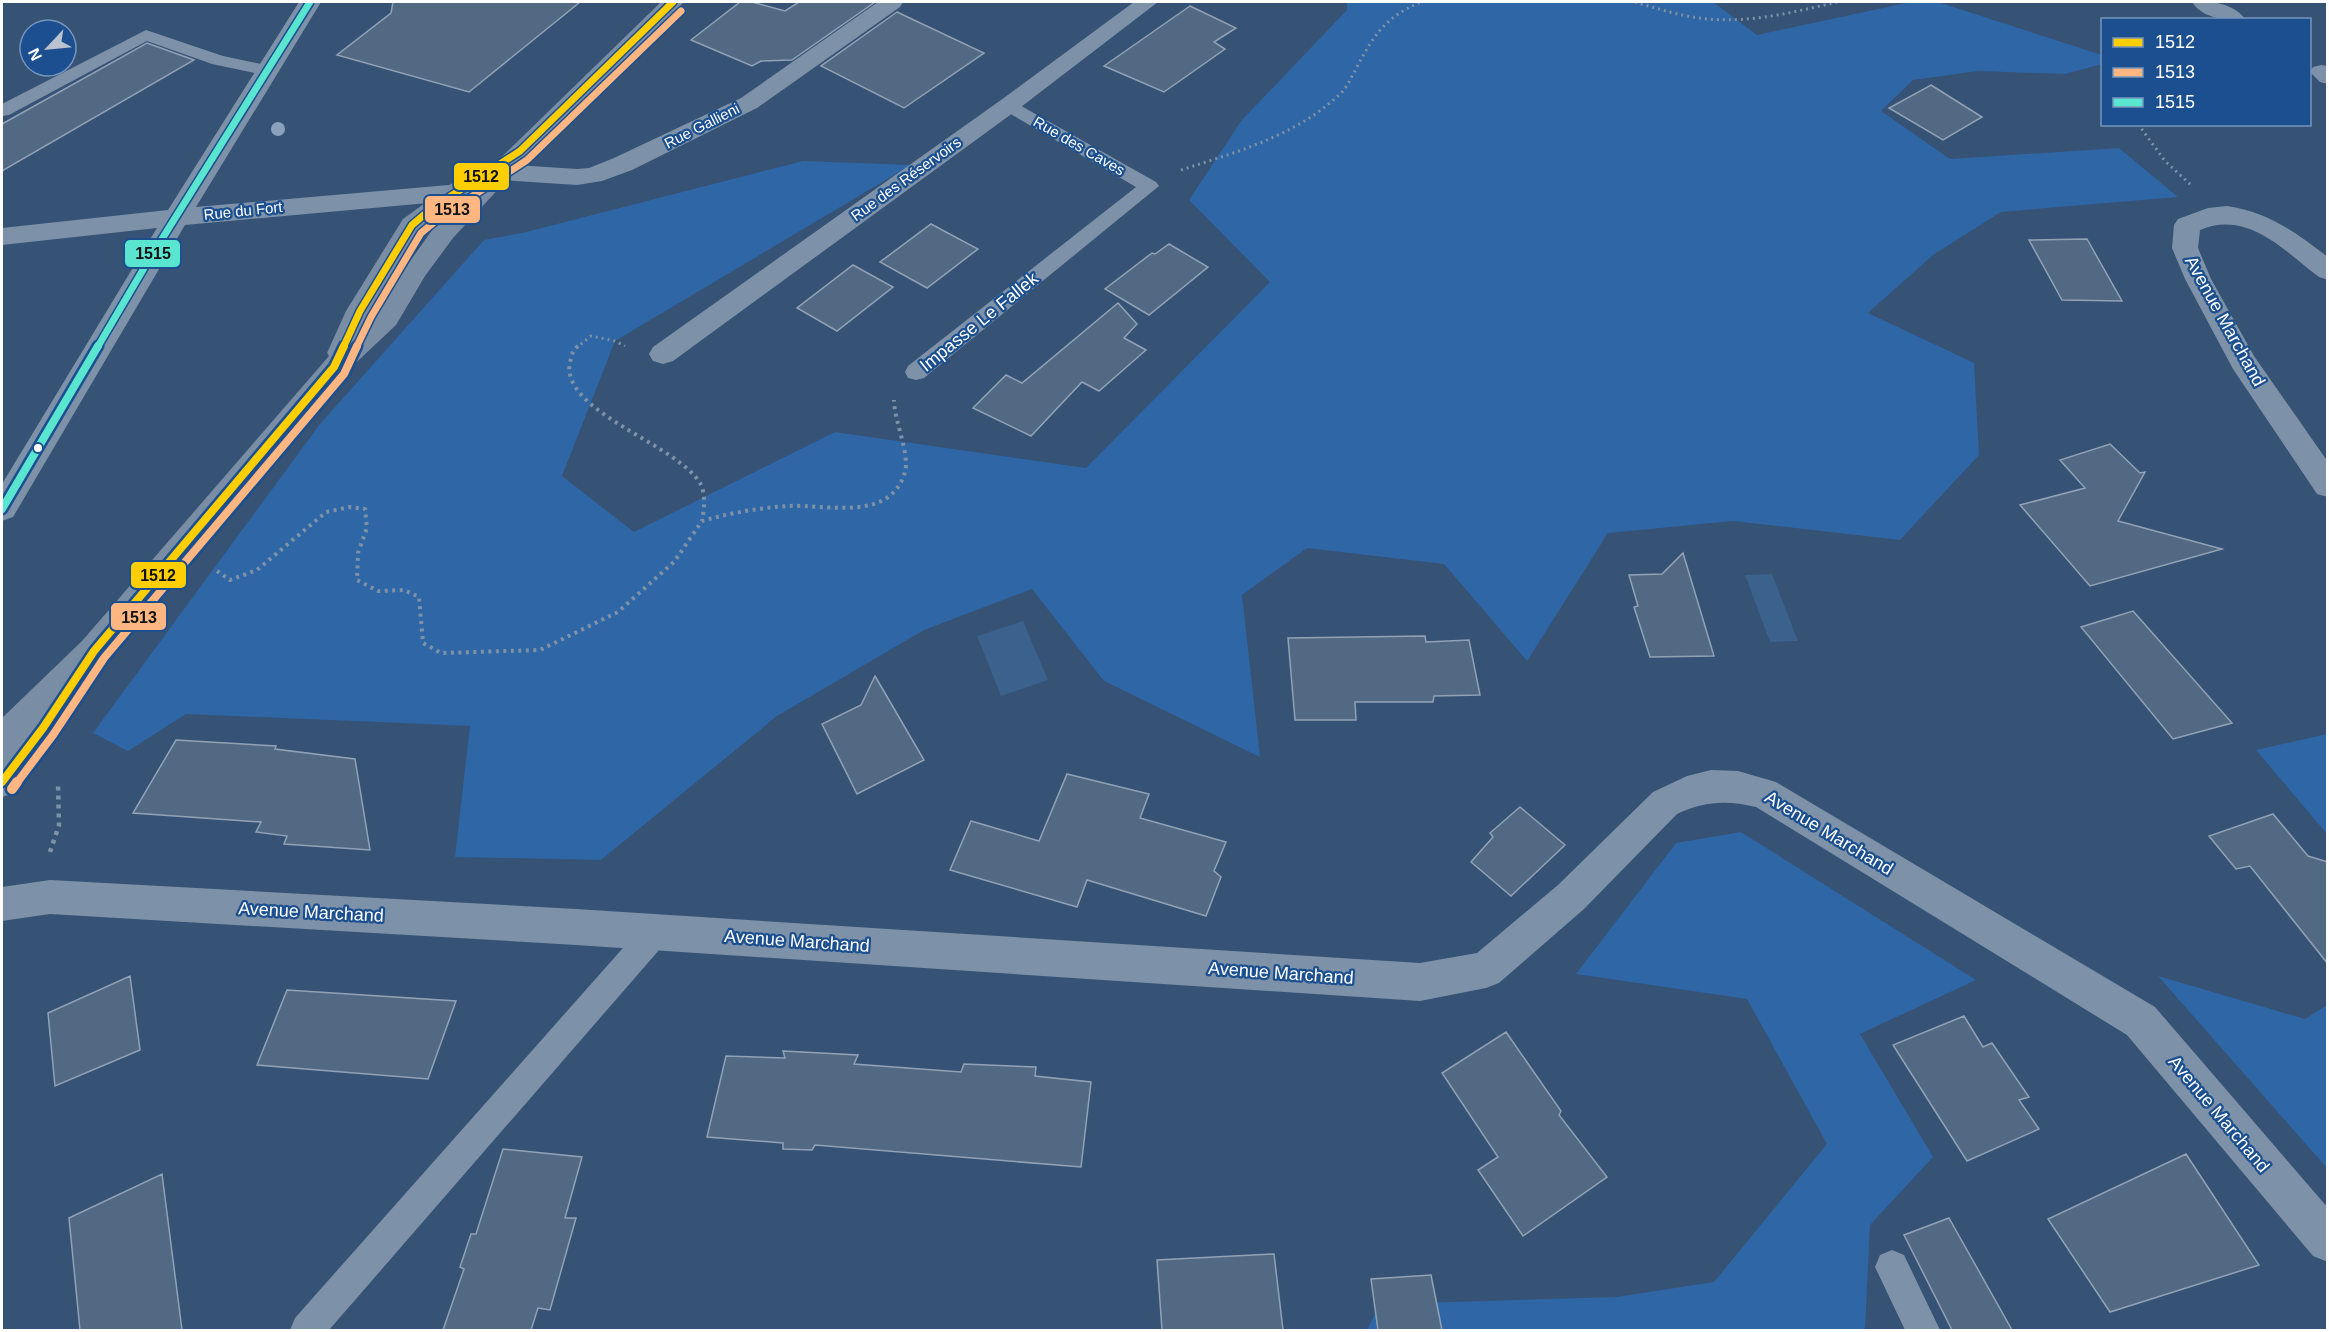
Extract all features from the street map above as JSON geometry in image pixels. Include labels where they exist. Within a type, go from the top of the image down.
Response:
[{"type":"main road","points":[[2,782],[15,744],[334,367],[386,318],[430,249],[450,225],[491,178],[673,2]]},
{"type":"main road","points":[[334,367],[360,311],[412,225],[455,192],[491,178]]},
{"type":"street","points":[[2,509],[175,219],[310,2]]},
{"type":"street","name":"Rue Gallieni","points":[[491,178],[577,177],[609,170],[643,156],[749,103],[892,2]]},
{"type":"street","name":"Rue des Réservoirs","points":[[663,354],[1009,105],[1147,2]]},
{"type":"street","points":[[2203,2],[2231,18]]},
{"type":"street","name":"Rue du Fort","points":[[2,236],[232,211],[455,192]]},
{"type":"street","name":"Avenue Marchand","points":[[2328,271],[2267,224],[2245,216],[2222,213],[2202,217],[2187,225],[2185,248],[2198,279],[2243,362],[2328,486]]},
{"type":"street","name":"Avenue Marchand","points":[[13,902],[50,897],[656,932],[1420,982],[1486,970],[1571,897],[1665,803],[1687,792],[1711,786],[1738,787],[1764,793],[2141,1022],[2328,1241]]},
{"type":"lane","points":[[2,111],[146,35],[218,60],[268,71]]},
{"type":"lane","name":"Rue des Caves","points":[[1009,105],[1149,186]]},
{"type":"lane","name":"Impasse Le Fallek","points":[[916,372],[1149,186]]},
{"type":"lane","points":[[308,1330],[656,932]]},
{"type":"lane","points":[[1892,1267],[1923,1330]]},
{"type":"path","points":[[1198,165],[1270,138],[1322,110],[1344,90],[1376,30],[1401,9],[1421,2]]},
{"type":"path","points":[[1635,2],[1672,13],[1718,20],[1786,14],[1837,2]]},
{"type":"path","points":[[2139,126],[2165,161],[2222,213]]},
{"type":"path","points":[[203,522],[214,569],[230,580],[257,570],[326,513],[350,507],[365,508],[367,528],[358,553],[357,580],[378,591],[404,590],[419,597],[423,642],[441,653],[540,650],[618,612],[674,562],[702,521],[705,506],[701,485],[681,462],[639,438],[577,392],[568,372],[573,350],[591,336],[615,341],[635,352],[663,354]]},
{"type":"path","name":"Impasse Le Fallek","points":[[702,521],[742,510],[795,506],[847,510],[873,504],[893,494],[906,470],[893,402],[916,372]]},
{"type":"path","points":[[13,902],[47,863],[58,825],[60,788],[55,767],[44,758],[15,744]]},
{"type":"shaded area","points":[[1347,2],[1713,2],[1757,35],[1911,2],[1938,2],[2101,55],[2101,64],[2065,74],[1978,71],[1913,80],[1881,111],[1950,159],[2119,148],[2178,197],[2001,212],[1933,255],[1868,313],[1974,363],[1979,455],[1900,540],[1733,521],[1608,533],[1527,661],[1444,564],[1307,548],[1242,595],[1260,757],[1104,681],[1032,589],[924,630],[777,716],[601,860],[455,857],[470,726],[186,714],[128,751],[93,733],[320,424],[484,240],[522,233],[803,161],[911,165],[615,341],[562,476],[634,532],[835,432],[1086,468],[1270,282],[1189,200],[1241,121],[1347,10]]},
{"type":"shaded area","points":[[1772,574],[1798,641],[1770,642],[1745,575]]},
{"type":"shaded area","points":[[1023,621],[1048,680],[1001,696],[977,636]]},
{"type":"shaded area","points":[[2328,734],[2327,834],[2256,750]]},
{"type":"shaded area","points":[[1741,832],[1976,980],[1860,1034],[1933,1157],[1870,1225],[1865,1330],[1367,1330],[1380,1304],[1616,1297],[1714,1282],[1827,1144],[1747,999],[1576,974],[1676,843]]},
{"type":"shaded area","points":[[2158,976],[2305,1019],[2327,1005],[2327,1168]]},
{"type":"building","points":[[393,2],[580,2],[469,92],[337,55],[391,13]]},
{"type":"building","points":[[740,2],[752,2],[785,11],[799,2],[875,2],[792,60],[761,61],[752,66],[691,40]]},
{"type":"building","points":[[1190,6],[1236,28],[1214,42],[1225,49],[1164,92],[1104,66]]},
{"type":"building","points":[[897,12],[984,53],[904,108],[821,66]]},
{"type":"building","points":[[147,43],[194,60],[2,171],[2,124]]},
{"type":"building","points":[[1931,85],[1982,117],[1943,140],[1889,108]]},
{"type":"building","points":[[931,224],[978,249],[927,288],[880,262]]},
{"type":"building","points":[[2087,239],[2122,301],[2062,300],[2029,240]]},
{"type":"building","points":[[1169,244],[1208,267],[1149,315],[1105,289],[1152,253],[1155,254]]},
{"type":"building","points":[[853,265],[893,287],[837,331],[797,308]]},
{"type":"building","points":[[1118,303],[1137,324],[1124,338],[1146,350],[1099,391],[1082,382],[1031,436],[973,408],[1006,375],[1022,383]]},
{"type":"building","points":[[2110,444],[2140,473],[2145,472],[2118,521],[2222,549],[2090,586],[2020,505],[2085,488],[2060,460]]},
{"type":"building","points":[[1683,553],[1714,656],[1650,657],[1634,607],[1638,606],[1629,575],[1662,574]]},
{"type":"building","points":[[2133,611],[2232,723],[2173,739],[2081,627]]},
{"type":"building","points":[[1425,636],[1426,642],[1469,640],[1480,695],[1434,696],[1433,702],[1355,702],[1356,720],[1295,720],[1288,638]]},
{"type":"building","points":[[875,676],[924,760],[857,794],[822,724],[861,705]]},
{"type":"building","points":[[176,740],[276,746],[275,749],[355,759],[370,850],[284,844],[287,836],[256,832],[261,822],[133,813]]},
{"type":"building","points":[[1067,774],[1149,794],[1140,818],[1226,842],[1214,871],[1221,877],[1206,916],[1087,880],[1077,907],[950,870],[971,821],[1039,841]]},
{"type":"building","points":[[1520,807],[1565,845],[1511,896],[1471,862],[1493,837],[1490,833]]},
{"type":"building","points":[[2273,814],[2308,856],[2328,862],[2328,964],[2250,866],[2236,869],[2209,836]]},
{"type":"building","points":[[130,976],[140,1050],[55,1086],[48,1013]]},
{"type":"building","points":[[287,990],[456,1001],[428,1079],[257,1065]]},
{"type":"building","points":[[1964,1016],[1983,1047],[1992,1043],[2029,1097],[2019,1100],[2039,1129],[1967,1161],[1893,1045]]},
{"type":"building","points":[[1506,1032],[1561,1111],[1559,1115],[1607,1177],[1523,1236],[1478,1170],[1498,1157],[1442,1073]]},
{"type":"building","points":[[783,1051],[858,1055],[854,1064],[961,1072],[964,1064],[1036,1067],[1035,1076],[1091,1082],[1081,1167],[815,1145],[812,1150],[783,1149],[783,1143],[707,1137],[726,1056],[785,1058]]},
{"type":"building","points":[[503,1149],[582,1157],[565,1218],[576,1218],[550,1310],[538,1308],[531,1330],[443,1330],[464,1269],[460,1267],[471,1234],[476,1234]]},
{"type":"building","points":[[2186,1154],[2259,1265],[2110,1312],[2048,1219]]},
{"type":"building","points":[[162,1174],[182,1330],[80,1330],[69,1218]]},
{"type":"building","points":[[1949,1218],[2012,1330],[1952,1330],[1904,1235]]},
{"type":"building","points":[[1274,1254],[1283,1330],[1162,1330],[1157,1260]]},
{"type":"building","points":[[1431,1275],[1442,1330],[1378,1330],[1371,1279]]},
{"type":"transit line","name":"1515","points":[[2,509],[147,263],[310,2]]},
{"type":"transit line","name":"1512","points":[[2,782],[43,728],[94,651],[334,367],[360,311],[412,225],[431,209],[520,151],[673,2]]},
{"type":"transit line","name":"1513","points":[[12,789],[53,735],[104,658],[344,374],[371,317],[421,233],[438,219],[527,160],[681,11]]}]
